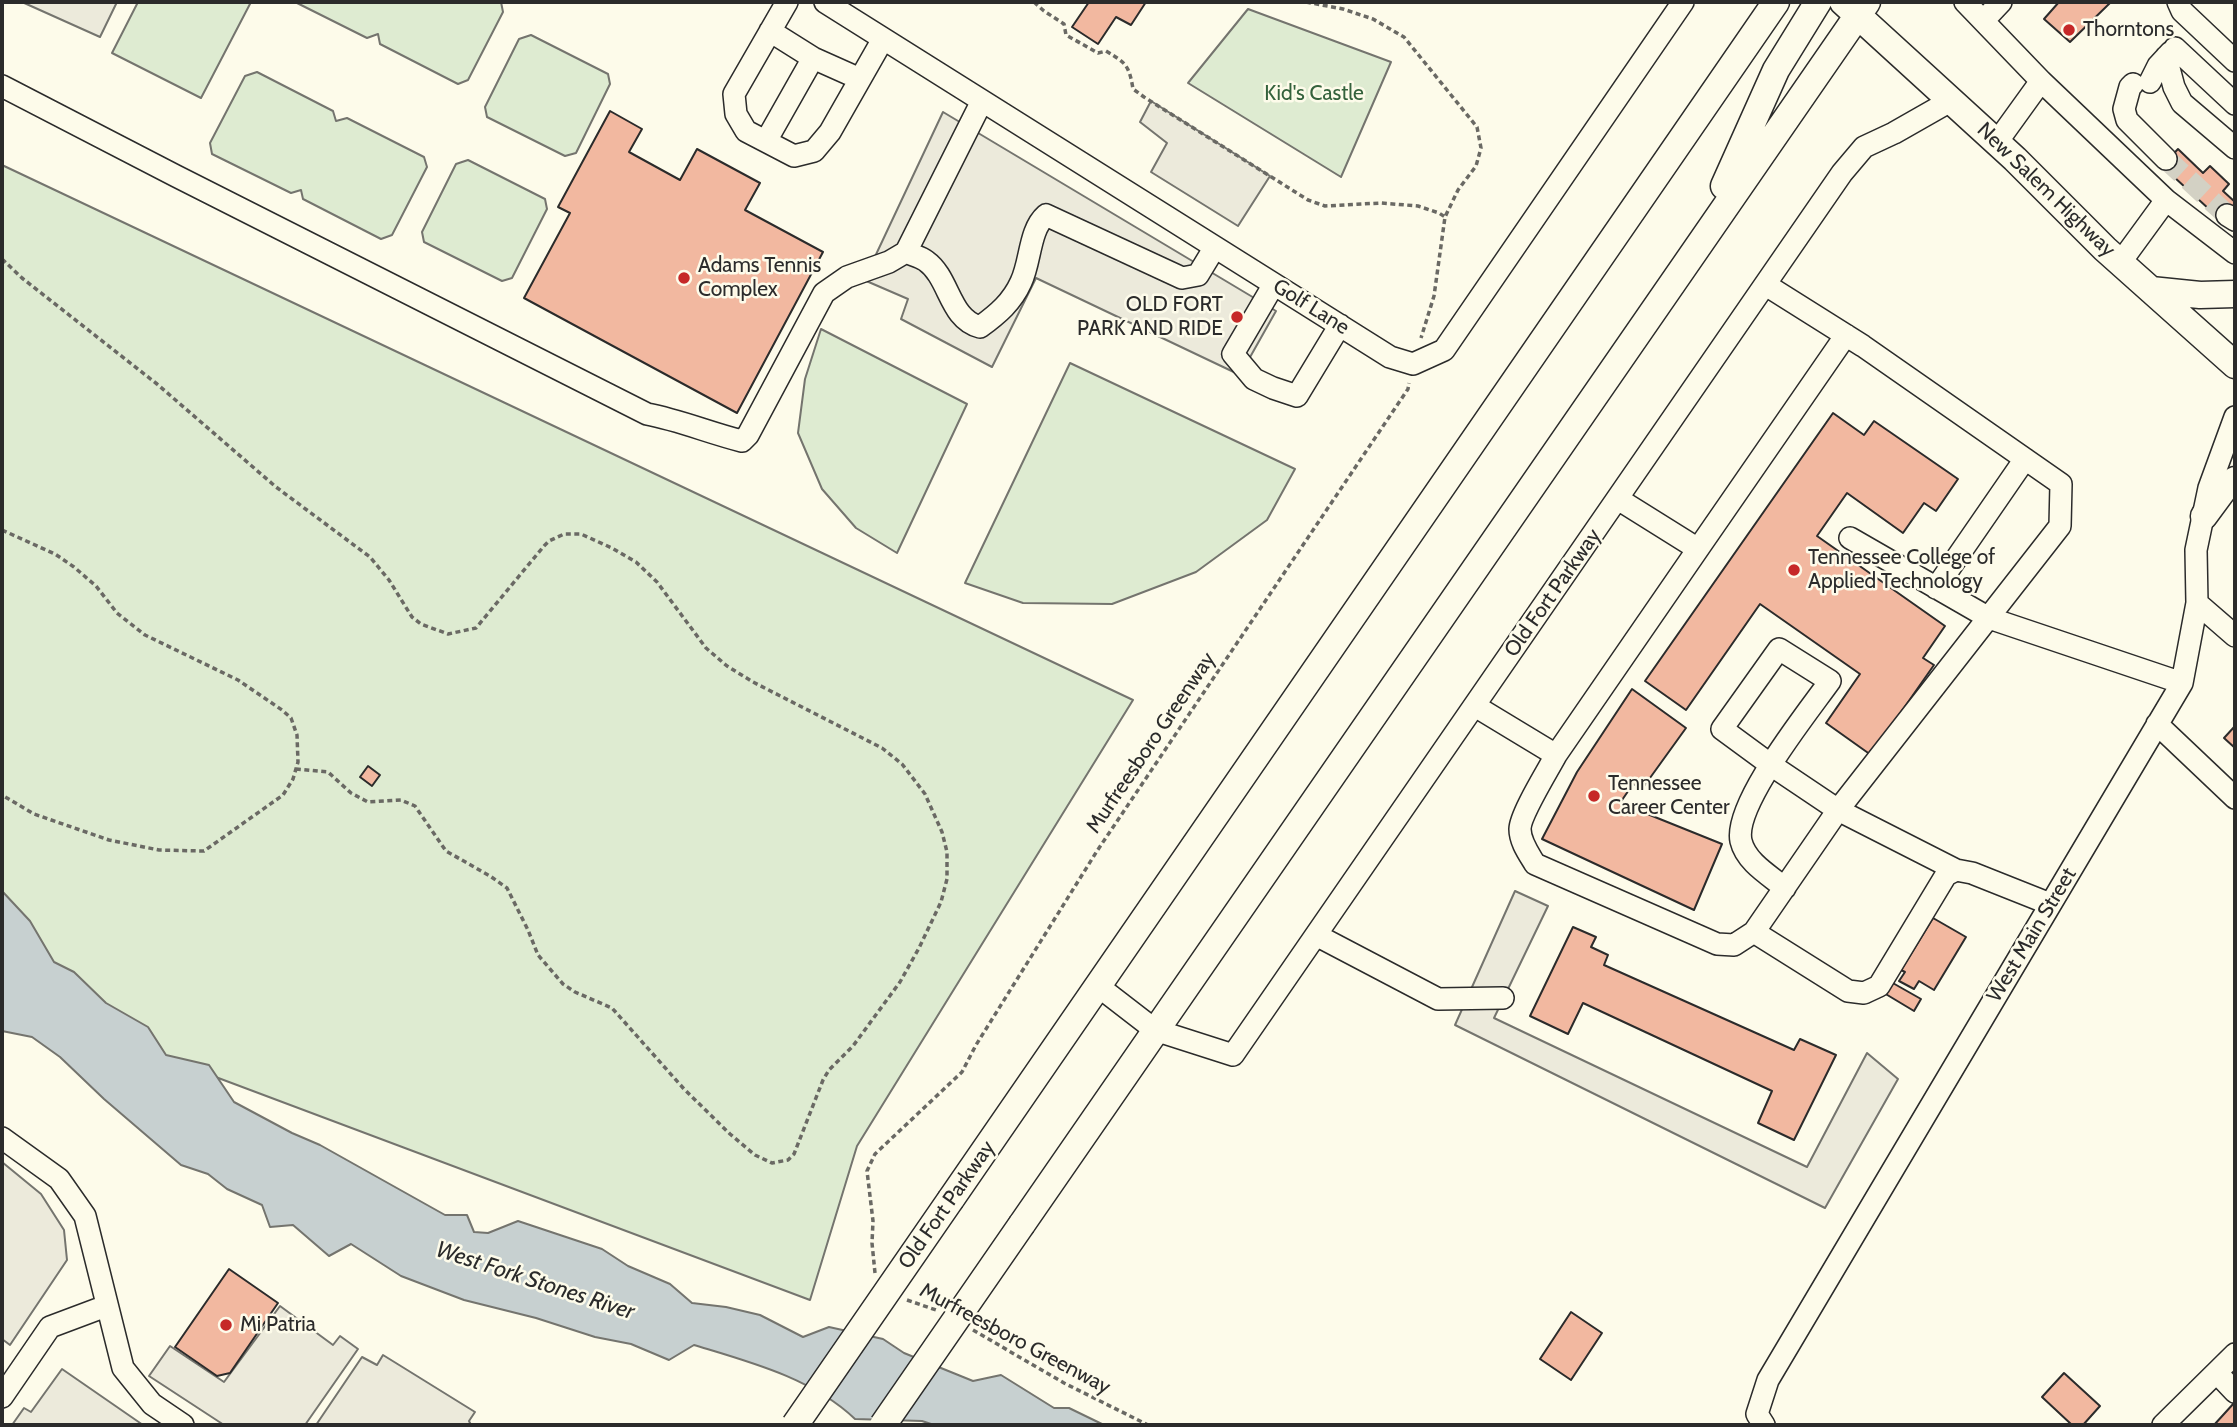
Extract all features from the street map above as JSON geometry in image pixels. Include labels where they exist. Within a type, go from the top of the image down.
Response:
[{"type":"main road","name":"Old Fort Parkway","points":[[796,1425],[1776,2]]},
{"type":"main road","points":[[1698,245],[1773,76],[1818,2]]},
{"type":"main road","points":[[883,1425],[1698,245],[1856,6]]},
{"type":"main road","name":"New Salem Highway","points":[[1856,6],[2120,263],[2235,365]]},
{"type":"main road","points":[[2151,290],[2200,295],[2235,294]]},
{"type":"main road","points":[[2204,516],[2227,485],[2235,480]]},
{"type":"street","points":[[787,2],[734,94],[736,114],[746,131],[794,156],[814,151],[830,132],[883,38]]},
{"type":"street","name":"Golf Lane","points":[[825,2],[1390,357],[1413,364]]},
{"type":"street","points":[[1413,364],[1444,350],[1683,2]]},
{"type":"street","points":[[1965,2],[2041,81],[2166,200],[2235,253]]},
{"type":"street","points":[[1984,20],[2001,2]]},
{"type":"street","points":[[2178,2],[2182,11],[2235,61]]},
{"type":"street","points":[[2166,159],[2127,120],[2124,109],[2148,75],[2196,24]]},
{"type":"street","points":[[770,31],[813,58],[860,79]]},
{"type":"street","points":[[766,141],[813,58]]},
{"type":"street","points":[[2148,75],[2235,104]]},
{"type":"street","points":[[2148,75],[2174,87],[2182,103],[2235,148]]},
{"type":"street","points":[[1997,142],[2041,81]]},
{"type":"street","points":[[2,86],[647,414],[742,441],[748,435],[824,293],[847,278],[889,262],[906,252],[982,101]]},
{"type":"street","name":"Old Fort Parkway","points":[[1098,986],[1155,1030],[1233,1055],[1842,173],[1864,147],[1952,100]]},
{"type":"street","points":[[2120,263],[2166,200]]},
{"type":"street","points":[[906,252],[926,260],[959,314],[972,325],[981,327],[1005,308],[1021,282],[1038,221],[1046,215],[1182,278],[1198,275],[1215,247]]},
{"type":"street","points":[[1274,284],[1233,354],[1254,379],[1297,396],[1340,326]]},
{"type":"street","points":[[1766,285],[1846,335],[2061,484],[2060,526],[1838,810],[1754,932],[1734,945],[1717,944],[1535,864],[1525,848],[1520,829],[1524,815],[1556,755],[1846,335]]},
{"type":"street","name":"West Main Street","points":[[1756,1422],[1768,1380],[2182,683],[2197,603],[2196,550],[2209,488],[2235,417]]},
{"type":"street","points":[[1936,588],[2025,459]]},
{"type":"street","points":[[1618,499],[1698,549]]},
{"type":"street","points":[[1850,538],[1989,618],[2182,683]]},
{"type":"street","points":[[2197,603],[2235,636]]},
{"type":"street","points":[[1785,888],[1752,861],[1741,840],[1744,814],[1771,765],[1829,681],[1779,649],[1722,729],[1771,765],[1838,810],[1956,870],[1972,873],[2050,904]]},
{"type":"street","points":[[1475,706],[1556,755]]},
{"type":"street","points":[[2157,724],[2235,798]]},
{"type":"street","points":[[1754,932],[1848,991],[1864,993],[1879,986],[1946,875],[1956,870]]},
{"type":"street","points":[[1316,935],[1438,999],[1503,998]]},
{"type":"street","points":[[2,1139],[59,1179],[85,1216],[123,1368],[152,1404],[183,1425]]},
{"type":"street","points":[[2,1397],[10,1365],[50,1327],[106,1306]]},
{"type":"street","points":[[2163,1425],[2235,1354]]},
{"type":"street","points":[[2217,1373],[2235,1392]]},
{"type":"path","points":[[1034,2],[1064,24],[1066,35],[1098,53],[1106,51],[1120,59],[1130,70],[1133,89],[1144,97],[1308,200],[1325,206],[1381,203],[1418,206],[1445,217]]},
{"type":"path","name":"Murfreesboro Greenway","points":[[880,1279],[873,1271],[873,1221],[867,1171],[875,1154],[962,1072],[1097,851],[1408,389],[1434,296],[1445,217],[1458,190],[1476,166],[1481,148],[1477,127],[1404,37],[1373,19],[1343,9],[1306,2]]},
{"type":"path","points":[[2,259],[22,278],[157,384],[276,487],[370,557],[390,580],[412,617],[421,624],[448,634],[476,628],[544,546],[564,534],[574,533],[590,537],[636,562],[657,582],[706,648],[727,666],[882,748],[902,764],[925,794],[942,832],[947,852],[947,879],[936,914],[910,966],[853,1046],[829,1070],[794,1154],[788,1160],[772,1163],[755,1155],[730,1135],[684,1089],[612,1008],[563,984],[538,955],[508,888],[446,851],[415,806],[401,800],[368,802],[351,793],[328,772],[296,769]]},
{"type":"path","points":[[2,530],[55,554],[74,567],[96,586],[117,612],[145,635],[238,680],[282,709],[291,718],[297,735],[298,762],[284,795],[204,851],[159,850],[109,840],[34,814],[2,795]]},
{"type":"path","name":"Murfreesboro Greenway","points":[[903,1298],[947,1316]]},
{"type":"path","name":"Murfreesboro Greenway","points":[[969,1328],[1063,1383],[1148,1425]]},
{"type":"green space","points":[[138,2],[251,2],[201,98],[112,53]]},
{"type":"green space","points":[[295,2],[501,2],[503,12],[468,80],[458,84],[380,44],[378,34],[367,38]]},
{"type":"green space","name":"Kid's Castle","points":[[1248,9],[1391,62],[1341,177],[1188,83]]},
{"type":"green space","points":[[531,35],[608,74],[610,84],[576,153],[565,156],[487,117],[485,107],[519,39]]},
{"type":"green space","points":[[257,72],[333,111],[336,121],[347,118],[424,157],[427,167],[392,235],[381,239],[303,199],[301,190],[291,193],[212,154],[210,143],[245,76]]},
{"type":"green space","points":[[468,160],[545,199],[547,209],[512,278],[502,281],[424,242],[422,232],[456,164]]},
{"type":"green space","points":[[2,165],[1133,700],[857,1146],[810,1300],[197,1070],[2,1026]]},
{"type":"green space","points":[[821,329],[967,404],[897,553],[856,528],[822,489],[798,433],[805,379]]},
{"type":"green space","points":[[1070,363],[1295,469],[1267,520],[1196,572],[1112,604],[1023,603],[965,583]]},
{"type":"shaded area","points":[[22,2],[117,2],[100,37]]},
{"type":"shaded area","points":[[1151,101],[1270,176],[1238,226],[1151,172],[1167,143],[1140,122]]},
{"type":"shaded area","points":[[943,112],[1276,311],[1240,375],[1036,278],[992,367],[901,319],[908,299],[864,280]]},
{"type":"shaded area","points":[[1515,891],[1548,906],[1494,1018],[1807,1167],[1867,1053],[1898,1079],[1825,1208],[1455,1025]]},
{"type":"shaded area","points":[[2,1162],[41,1194],[64,1230],[67,1260],[10,1345],[2,1339]]},
{"type":"shaded area","points":[[280,1306],[333,1345],[340,1336],[358,1349],[305,1425],[224,1425],[149,1376],[170,1346],[224,1382]]},
{"type":"shaded area","points":[[383,1355],[475,1412],[469,1421],[471,1425],[316,1425],[362,1357],[377,1365]]},
{"type":"shaded area","points":[[62,1369],[143,1425],[12,1425],[24,1408],[31,1412]]},
{"type":"water","name":"West Fork Stones River","points":[[2,891],[30,921],[54,962],[74,972],[106,1003],[148,1027],[166,1055],[209,1065],[234,1102],[320,1145],[445,1215],[467,1215],[474,1232],[488,1233],[518,1221],[602,1249],[628,1266],[670,1284],[692,1303],[760,1315],[803,1337],[829,1327],[883,1339],[904,1353],[973,1381],[1001,1375],[1054,1408],[1069,1408],[1104,1425],[934,1425],[922,1421],[855,1419],[838,1405],[800,1382],[737,1358],[694,1345],[669,1360],[631,1344],[595,1337],[536,1318],[464,1300],[401,1276],[351,1244],[329,1256],[293,1225],[270,1227],[262,1205],[227,1189],[208,1174],[181,1165],[60,1057],[32,1037],[2,1031]]},
{"type":"building","points":[[1089,2],[1146,2],[1131,25],[1116,17],[1098,44],[1072,27]]},
{"type":"building","name":"Thorntons","points":[[2059,2],[2111,2],[2070,42],[2044,19]]},
{"type":"building","points":[[610,111],[642,129],[629,152],[680,180],[697,149],[760,183],[745,210],[823,252],[737,413],[524,298],[570,213],[558,207]]},
{"type":"building","points":[[2178,149],[2203,173],[2210,166],[2229,184],[2223,191],[2235,202],[2235,206],[2222,221],[2162,166]]},
{"type":"building","name":"Tennessee College of Applied Technology","points":[[1833,413],[1864,435],[1874,421],[1958,479],[1936,511],[1924,503],[1903,533],[1847,493],[1817,536],[1945,626],[1923,658],[1934,665],[1871,755],[1826,723],[1860,674],[1760,604],[1686,710],[1645,681]]},
{"type":"building","name":"Tennessee Career Center","points":[[1632,689],[1686,728],[1642,789],[1633,784],[1620,803],[1722,844],[1694,910],[1542,839],[1577,772]]},
{"type":"building","points":[[2235,726],[2235,748],[2224,738]]},
{"type":"building","points":[[368,766],[380,775],[372,786],[360,777]]},
{"type":"building","points":[[1933,918],[1966,937],[1934,990],[1919,981],[1914,989],[1899,981],[1905,972],[1901,970]]},
{"type":"building","points":[[1573,927],[1596,937],[1591,947],[1608,955],[1604,965],[1794,1050],[1800,1039],[1836,1055],[1794,1140],[1758,1123],[1772,1091],[1583,1003],[1568,1034],[1530,1016]]},
{"type":"building","points":[[1891,982],[1921,999],[1914,1011],[1884,993]]},
{"type":"building","name":"Mi Patria","points":[[229,1269],[278,1303],[230,1373],[217,1376],[175,1347]]},
{"type":"building","points":[[1571,1312],[1602,1333],[1571,1380],[1540,1359]]},
{"type":"building","points":[[2064,1373],[2100,1406],[2083,1425],[2072,1425],[2042,1397]]},
{"type":"building","points":[[2234,1403],[2235,1425],[2214,1425]]},
{"type":"tunnel","points":[[2166,159],[2227,215]]},
{"type":"place","name":"Thorntons","points":[[2069,30]]},
{"type":"place","name":"Adams Tennis Complex","points":[[684,278]]},
{"type":"place","name":"OLD FORT PARK AND RIDE","points":[[1237,317]]},
{"type":"place","name":"Tennessee College of Applied Technology","points":[[1794,570]]},
{"type":"place","name":"Tennessee Career Center","points":[[1594,796]]},
{"type":"place","name":"Mi Patria","points":[[226,1325]]}]
